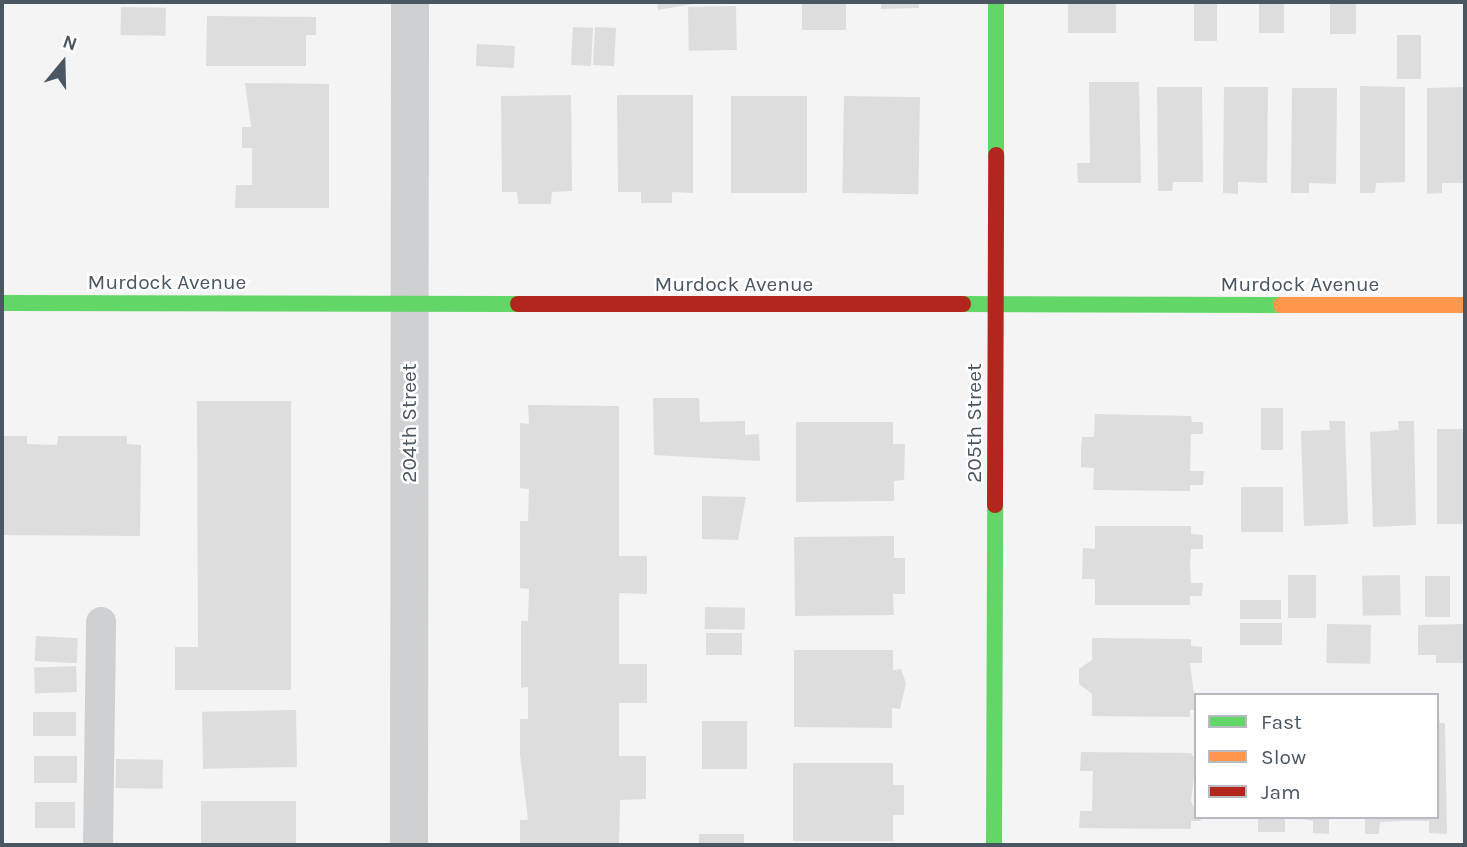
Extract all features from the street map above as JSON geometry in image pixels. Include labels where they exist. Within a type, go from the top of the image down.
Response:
[{"type":"street","name":"204th Street","points":[[409,845],[410,2]]},
{"type":"street","name":"205th Street","points":[[994,845],[996,2]]},
{"type":"street","name":"Murdock Avenue","points":[[2,303],[1465,305]]},
{"type":"lane","points":[[99,845],[101,622]]},
{"type":"building","points":[[657,2],[699,2],[699,3],[658,10]]},
{"type":"building","points":[[802,2],[846,2],[846,30],[802,30]]},
{"type":"building","points":[[881,2],[919,2],[919,8],[881,9]]},
{"type":"building","points":[[1068,2],[1116,2],[1116,33],[1068,33]]},
{"type":"building","points":[[1194,2],[1217,2],[1217,41],[1194,41]]},
{"type":"building","points":[[1259,2],[1284,2],[1284,33],[1259,33]]},
{"type":"building","points":[[1330,2],[1356,2],[1356,34],[1330,34]]},
{"type":"building","points":[[736,6],[737,50],[689,51],[688,7]]},
{"type":"building","points":[[121,7],[166,8],[166,36],[121,35]]},
{"type":"building","points":[[207,16],[316,17],[316,35],[306,35],[306,66],[206,66]]},
{"type":"building","points":[[573,27],[593,28],[591,66],[571,65]]},
{"type":"building","points":[[595,27],[616,28],[614,66],[593,65]]},
{"type":"building","points":[[1397,35],[1421,35],[1421,79],[1397,79]]},
{"type":"building","points":[[477,44],[515,46],[514,68],[476,66]]},
{"type":"building","points":[[1089,82],[1139,82],[1141,183],[1078,183],[1077,163],[1090,163]]},
{"type":"building","points":[[245,83],[329,84],[329,208],[235,208],[236,185],[252,185],[252,148],[242,148],[242,127],[251,127]]},
{"type":"building","points":[[1360,86],[1405,87],[1405,182],[1376,183],[1375,193],[1360,193]]},
{"type":"building","points":[[1157,87],[1202,87],[1203,182],[1173,182],[1172,191],[1158,191]]},
{"type":"building","points":[[1224,87],[1268,87],[1267,183],[1238,182],[1238,194],[1223,193]]},
{"type":"building","points":[[1465,87],[1465,183],[1442,183],[1442,193],[1427,194],[1427,88]]},
{"type":"building","points":[[1292,88],[1337,88],[1336,184],[1309,183],[1309,193],[1291,193]]},
{"type":"building","points":[[571,95],[572,191],[552,192],[551,204],[518,204],[517,192],[502,192],[501,96]]},
{"type":"building","points":[[617,95],[693,95],[693,193],[672,192],[672,203],[641,203],[641,192],[618,192]]},
{"type":"building","points":[[731,96],[807,96],[807,193],[731,193]]},
{"type":"building","points":[[844,96],[920,97],[918,194],[842,193]]},
{"type":"building","points":[[653,398],[699,398],[700,422],[745,421],[745,435],[759,434],[760,461],[654,455]]},
{"type":"building","points":[[197,401],[291,401],[291,690],[175,690],[175,647],[198,647]]},
{"type":"building","points":[[528,405],[619,406],[619,556],[647,556],[647,594],[619,593],[619,664],[647,664],[647,703],[619,703],[619,756],[646,756],[646,799],[620,800],[619,845],[520,845],[520,820],[528,820],[520,754],[520,719],[528,719],[528,687],[521,688],[521,621],[528,621],[529,589],[520,588],[520,521],[528,521],[529,489],[520,488],[520,423],[529,424]]},
{"type":"building","points":[[1261,408],[1283,408],[1283,450],[1261,450]]},
{"type":"building","points":[[1095,414],[1191,416],[1192,422],[1203,422],[1203,434],[1191,434],[1190,471],[1204,471],[1203,485],[1190,485],[1190,491],[1093,490],[1094,468],[1081,467],[1081,450],[1082,437],[1094,437]]},
{"type":"building","points":[[1329,421],[1345,421],[1348,524],[1304,526],[1301,431],[1330,430]]},
{"type":"building","points":[[1398,421],[1414,421],[1416,525],[1373,527],[1370,432],[1399,430]]},
{"type":"building","points":[[796,422],[893,422],[893,444],[905,444],[904,480],[894,481],[894,501],[796,502]]},
{"type":"building","points":[[1437,429],[1465,429],[1465,524],[1437,524]]},
{"type":"building","points":[[2,436],[27,436],[27,444],[57,445],[58,436],[127,436],[127,444],[141,445],[140,536],[2,535]]},
{"type":"building","points":[[1241,487],[1283,487],[1283,532],[1241,532]]},
{"type":"building","points":[[702,496],[746,497],[738,540],[702,539]]},
{"type":"building","points":[[1095,526],[1191,526],[1191,534],[1203,535],[1203,549],[1191,549],[1190,565],[1191,583],[1203,583],[1202,596],[1190,596],[1190,605],[1095,605],[1095,579],[1082,579],[1083,548],[1095,549]]},
{"type":"building","points":[[894,536],[894,558],[905,558],[905,594],[893,594],[894,615],[795,616],[794,537]]},
{"type":"building","points":[[1288,575],[1316,575],[1316,618],[1288,618]]},
{"type":"building","points":[[1400,575],[1401,615],[1363,616],[1362,576]]},
{"type":"building","points":[[1425,576],[1450,576],[1450,617],[1425,617]]},
{"type":"building","points":[[1240,600],[1281,600],[1281,619],[1240,619]]},
{"type":"building","points":[[705,607],[745,608],[745,630],[705,629]]},
{"type":"building","points":[[1240,623],[1282,623],[1282,645],[1240,645]]},
{"type":"building","points":[[1327,624],[1371,625],[1370,664],[1326,663]]},
{"type":"building","points":[[1465,624],[1465,663],[1436,663],[1436,655],[1418,655],[1418,625]]},
{"type":"building","points":[[706,633],[742,633],[742,655],[706,655]]},
{"type":"building","points":[[36,636],[78,638],[77,663],[35,661]]},
{"type":"building","points":[[1092,638],[1191,639],[1191,646],[1202,647],[1202,663],[1190,663],[1194,710],[1190,710],[1190,717],[1092,716],[1092,694],[1079,684],[1079,669],[1092,660]]},
{"type":"building","points":[[794,650],[893,650],[893,670],[901,669],[906,683],[900,709],[892,708],[892,728],[794,727]]},
{"type":"building","points":[[76,666],[77,692],[35,693],[34,667]]},
{"type":"building","points":[[296,710],[297,767],[203,769],[202,712]]},
{"type":"building","points":[[33,712],[76,712],[76,736],[33,736]]},
{"type":"building","points":[[1439,718],[1440,723],[1445,723],[1447,834],[1429,833],[1429,821],[1404,821],[1380,822],[1379,834],[1365,834],[1365,819],[1439,819]]},
{"type":"building","points":[[702,721],[747,721],[747,769],[702,769]]},
{"type":"building","points":[[1081,752],[1191,753],[1194,757],[1194,776],[1191,801],[1194,819],[1201,821],[1191,821],[1191,829],[1079,828],[1080,811],[1092,811],[1093,771],[1080,771]]},
{"type":"building","points":[[34,756],[77,756],[77,783],[34,783]]},
{"type":"building","points":[[116,759],[163,760],[162,789],[115,788]]},
{"type":"building","points":[[793,763],[893,763],[893,785],[904,785],[904,815],[893,815],[893,841],[793,841]]},
{"type":"building","points":[[201,801],[296,801],[296,845],[201,845]]},
{"type":"building","points":[[35,802],[75,802],[75,828],[35,828]]},
{"type":"building","points":[[1258,819],[1285,819],[1285,832],[1258,832]]},
{"type":"building","points":[[1302,819],[1329,819],[1329,834],[1313,833],[1313,821]]},
{"type":"building","points":[[699,834],[744,834],[744,845],[699,845]]},
{"type":"traffic: fast","points":[[996,2],[996,155]]},
{"type":"traffic: fast","points":[[2,303],[518,304]]},
{"type":"traffic: fast","points":[[963,304],[1281,305]]},
{"type":"traffic: fast","points":[[994,845],[995,505]]},
{"type":"traffic: slow","points":[[1281,305],[1465,305]]},
{"type":"traffic: jam","points":[[995,505],[996,155]]},
{"type":"traffic: jam","points":[[518,304],[963,304]]}]
